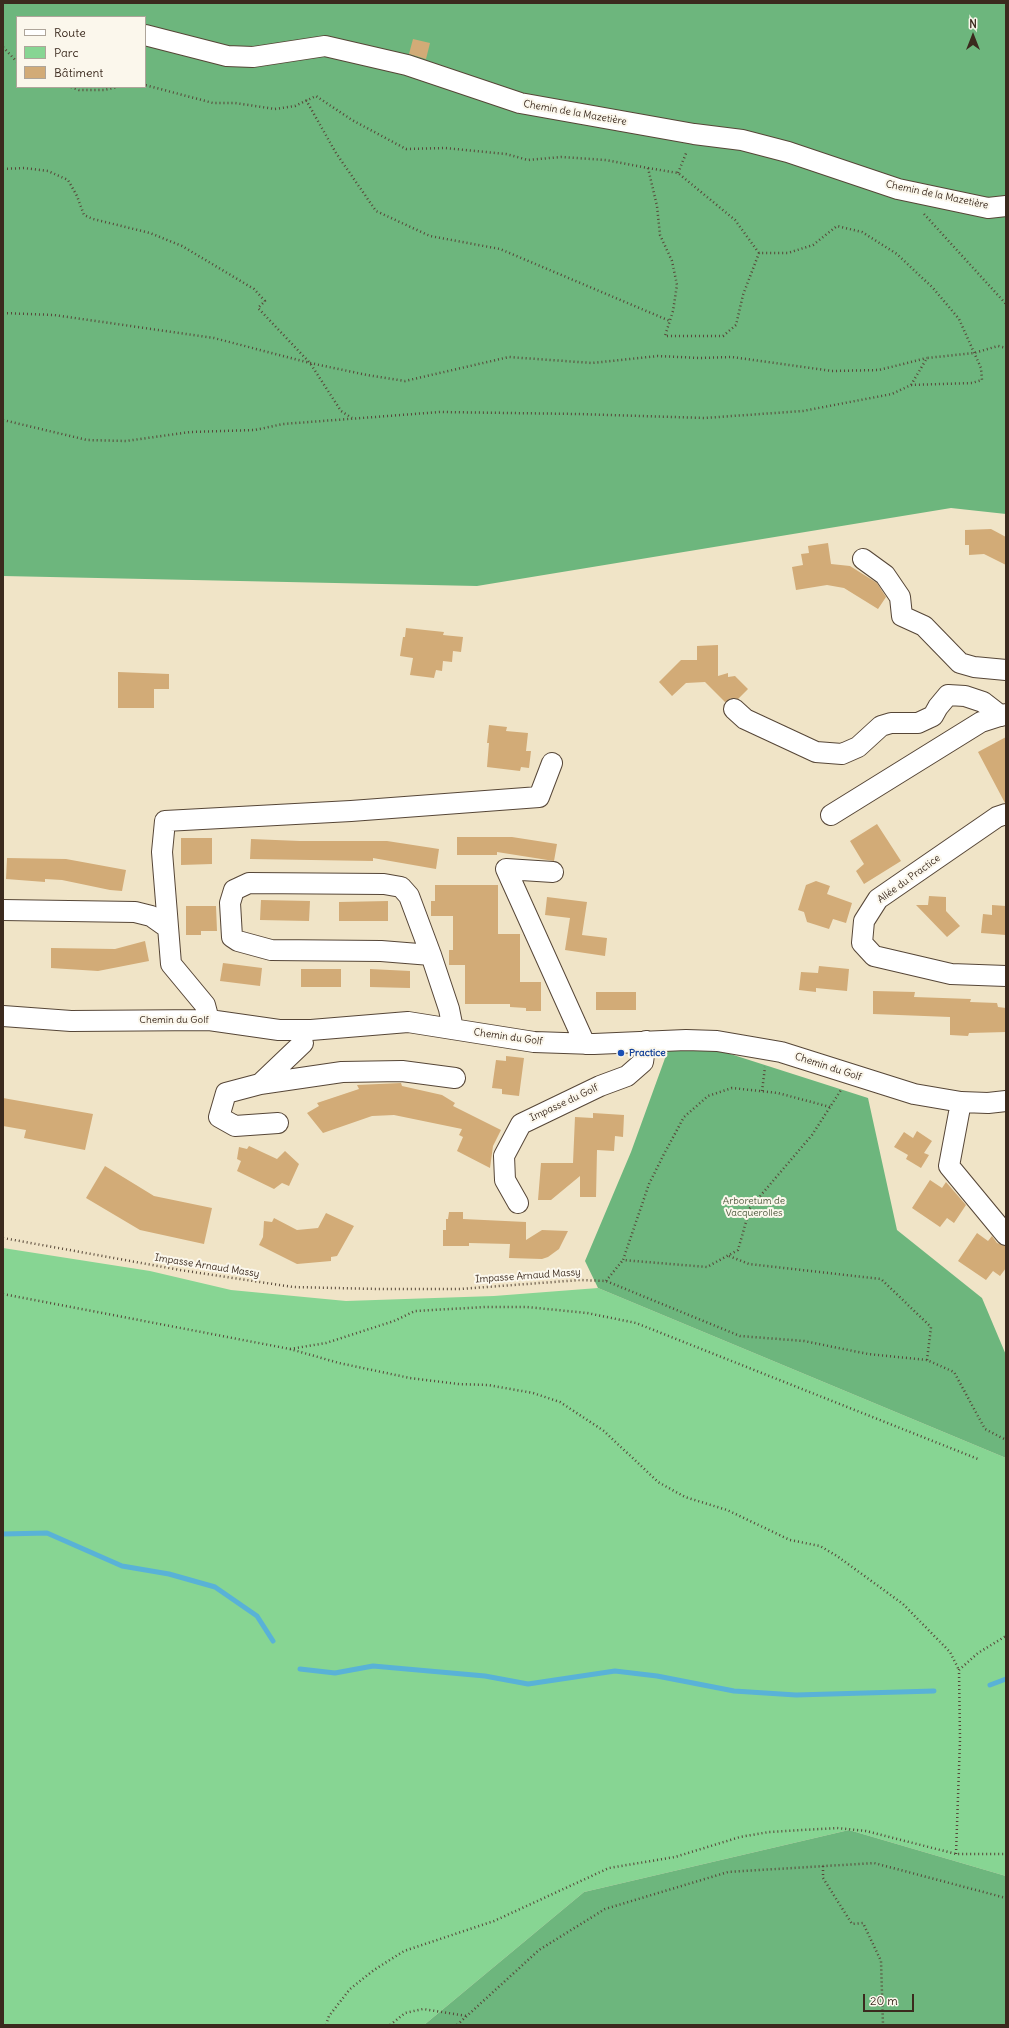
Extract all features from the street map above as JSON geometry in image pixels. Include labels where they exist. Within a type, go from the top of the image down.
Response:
[{"type":"street","name":"Chemin de la Mazetière","points":[[146,35],[227,56],[253,57],[325,46],[407,64],[520,103],[694,134],[742,140],[788,152],[898,189],[988,208],[1006,206]]},
{"type":"street","points":[[864,559],[885,575],[900,597],[902,616],[924,626],[960,663],[1006,670]]},
{"type":"street","points":[[734,709],[744,719],[816,752],[842,754],[858,747],[881,726],[891,723],[918,724],[934,716],[938,706],[948,695],[965,696],[983,702],[1004,715]]},
{"type":"street","points":[[831,814],[981,722],[1004,715]]},
{"type":"street","points":[[209,1020],[205,1005],[171,964],[162,852],[165,821],[359,811],[539,797],[552,763]]},
{"type":"street","name":"Allée du Practice","points":[[1006,814],[997,817],[878,899],[864,921],[862,943],[874,956],[951,974],[1006,976]]},
{"type":"street","points":[[553,872],[506,869],[585,1044]]},
{"type":"street","points":[[431,955],[381,951],[270,950],[238,941],[232,937],[230,903],[234,890],[249,883],[384,884],[401,887],[409,896],[431,955],[449,1008],[453,1028]]},
{"type":"street","points":[[3,910],[135,912],[151,916],[168,928]]},
{"type":"street","name":"Chemin du Golf","points":[[3,1016],[71,1021],[209,1020],[279,1030],[311,1030],[408,1022],[534,1042],[585,1044],[686,1040],[732,1042],[781,1052],[914,1094],[961,1102],[988,1103],[1006,1101]]},
{"type":"street","name":"Impasse du Golf","points":[[518,1203],[505,1180],[504,1156],[521,1124],[600,1086],[627,1076],[643,1062],[646,1041]]},
{"type":"street","points":[[260,1084],[303,1043]]},
{"type":"street","points":[[278,1123],[235,1126],[219,1117],[226,1093],[260,1084],[342,1072],[402,1071],[455,1078]]},
{"type":"street","points":[[961,1102],[949,1166],[1006,1235]]},
{"type":"path","points":[[3,47],[16,61]]},
{"type":"path","points":[[146,85],[213,103],[235,103],[275,108],[295,106],[316,96],[352,120],[406,149],[445,148],[506,154],[528,160],[561,157],[606,160],[678,173],[735,220],[759,253]]},
{"type":"path","points":[[74,88],[79,90],[104,90],[113,88]]},
{"type":"path","points":[[306,100],[336,153],[376,211],[430,236],[500,250],[670,321]]},
{"type":"path","points":[[678,173],[694,134]]},
{"type":"path","points":[[3,169],[24,168],[48,170],[68,180],[77,196],[84,214],[93,219],[150,233],[182,246],[254,289],[265,300],[258,308],[310,363],[340,411],[352,418]]},
{"type":"path","points":[[648,168],[657,206],[660,235],[672,261],[677,285],[670,321],[665,336],[723,336],[736,325],[743,295],[759,253]]},
{"type":"path","points":[[920,211],[1006,304]]},
{"type":"path","points":[[3,420],[87,440],[126,441],[190,432],[255,430],[283,424],[440,412],[704,418],[803,411],[892,394],[911,385],[972,383],[982,380],[981,368],[959,319],[934,288],[896,254],[862,232],[837,226],[813,245],[788,253],[759,253]]},
{"type":"path","points":[[3,313],[54,315],[214,338],[310,363],[405,381],[509,357],[592,363],[658,356],[700,358],[732,357],[832,371],[879,370],[927,358],[974,353],[998,346],[1006,348]]},
{"type":"path","points":[[911,385],[927,358]]},
{"type":"path","points":[[762,1091],[764,1067]]},
{"type":"path","points":[[623,1260],[707,1267],[738,1250],[750,1208],[812,1135],[850,1074]]},
{"type":"path","points":[[606,1281],[623,1260],[649,1184],[684,1117],[708,1096],[732,1088],[778,1093],[830,1107]]},
{"type":"path","name":"Impasse Arnaud Massy","points":[[3,1238],[180,1270],[293,1287],[460,1289],[580,1280],[606,1281],[740,1336],[804,1341],[868,1354],[926,1360],[954,1372],[985,1429],[1006,1440]]},
{"type":"path","points":[[728,1256],[749,1264],[881,1279],[931,1327],[926,1360]]},
{"type":"path","points":[[3,1294],[290,1349],[339,1364],[410,1378],[458,1384],[488,1385],[533,1392],[560,1402],[604,1431],[658,1482],[685,1497],[727,1510],[790,1540],[820,1546],[837,1556],[903,1604],[950,1652],[959,1670],[960,1740],[956,1854]]},
{"type":"path","points":[[290,1349],[326,1343],[394,1322],[415,1311],[456,1308],[527,1307],[587,1313],[636,1323],[978,1459]]},
{"type":"path","points":[[959,1670],[978,1653],[1006,1636]]},
{"type":"path","points":[[326,2025],[330,2016],[350,1989],[374,1970],[404,1950],[494,1921],[609,1868],[675,1857],[755,1835],[836,1828],[866,1831],[956,1854],[1006,1854]]},
{"type":"path","points":[[457,2025],[539,1950],[605,1908],[728,1872],[874,1863],[1006,1898]]},
{"type":"path","points":[[823,1866],[823,1878],[852,1924],[863,1923],[881,1961],[883,2025]]},
{"type":"path","points":[[390,2025],[405,2013],[423,2009],[467,2016]]},
{"type":"green space","points":[[3,3],[1006,3],[1006,514],[951,508],[477,586],[3,576]]},
{"type":"green space","name":"Arboretum de Vacquerolles","points":[[668,1050],[721,1051],[868,1098],[897,1230],[982,1298],[1006,1355],[1006,1458],[598,1288],[585,1261],[631,1152]]},
{"type":"green space","points":[[3,1248],[150,1271],[231,1290],[346,1301],[494,1296],[598,1288],[1006,1458],[1006,1876],[849,1830],[584,1892],[424,2025],[3,2025]]},
{"type":"green space","points":[[849,1830],[1006,1876],[1006,2025],[424,2025],[584,1892]]},
{"type":"building","points":[[413,39],[430,43],[426,59],[409,54]]},
{"type":"building","points":[[991,529],[1006,537],[1006,565],[984,554],[969,555],[969,545],[965,545],[965,530]]},
{"type":"building","points":[[828,543],[831,564],[850,566],[877,583],[886,597],[878,609],[844,588],[827,585],[796,590],[792,567],[803,565],[801,554],[809,553],[808,546]]},
{"type":"building","points":[[406,628],[444,632],[443,635],[463,637],[461,652],[453,651],[452,662],[443,661],[442,671],[436,670],[434,678],[410,675],[413,658],[400,656]]},
{"type":"building","points":[[718,645],[718,676],[728,673],[728,677],[735,676],[748,689],[738,699],[731,698],[725,702],[705,682],[686,683],[672,696],[659,682],[681,660],[697,660],[697,646]]},
{"type":"building","points":[[118,672],[169,674],[169,689],[154,689],[154,708],[118,708]]},
{"type":"building","points":[[489,725],[507,727],[506,731],[528,733],[526,751],[531,751],[529,768],[521,767],[520,771],[487,767]]},
{"type":"building","points":[[1006,737],[1006,803],[1005,803],[978,752]]},
{"type":"building","points":[[877,824],[901,861],[864,884],[856,871],[864,864],[850,841]]},
{"type":"building","points":[[457,837],[512,837],[557,844],[554,861],[497,852],[497,855],[457,855]]},
{"type":"building","points":[[181,838],[212,838],[212,864],[181,865]]},
{"type":"building","points":[[251,839],[300,841],[387,841],[439,849],[436,869],[373,858],[373,861],[250,859]]},
{"type":"building","points":[[7,858],[66,859],[126,870],[122,891],[62,880],[45,879],[45,882],[6,879]]},
{"type":"building","points":[[816,881],[830,886],[827,894],[852,903],[846,923],[833,919],[829,929],[807,922],[804,912],[798,910],[806,885]]},
{"type":"building","points":[[435,885],[498,885],[498,934],[520,934],[520,982],[541,982],[541,1011],[526,1011],[526,1008],[510,1007],[510,1004],[465,1004],[465,965],[449,965],[449,950],[453,950],[453,916],[431,916],[431,901],[435,901]]},
{"type":"building","points":[[929,896],[946,897],[946,911],[960,926],[947,937],[916,905],[928,905]]},
{"type":"building","points":[[547,897],[587,902],[582,935],[607,938],[605,956],[565,950],[570,918],[545,915]]},
{"type":"building","points":[[261,900],[310,901],[309,921],[260,920]]},
{"type":"building","points":[[388,901],[388,921],[339,921],[339,902]]},
{"type":"building","points":[[992,905],[1006,906],[1006,935],[981,933],[983,914],[992,915]]},
{"type":"building","points":[[186,906],[216,906],[217,931],[201,931],[201,935],[186,935]]},
{"type":"building","points":[[145,941],[149,961],[98,971],[51,968],[51,948],[115,949]]},
{"type":"building","points":[[223,963],[262,968],[260,986],[220,981]]},
{"type":"building","points":[[819,966],[849,969],[847,991],[816,988],[816,992],[799,990],[801,972],[818,973]]},
{"type":"building","points":[[301,969],[341,969],[341,987],[301,987]]},
{"type":"building","points":[[370,969],[410,971],[410,988],[370,987]]},
{"type":"building","points":[[873,991],[915,992],[914,997],[971,999],[970,1002],[997,1003],[998,1007],[1006,1008],[1006,1032],[969,1033],[968,1036],[950,1035],[950,1017],[873,1014]]},
{"type":"building","points":[[596,992],[636,992],[636,1010],[596,1010]]},
{"type":"building","points":[[506,1056],[524,1058],[519,1096],[502,1094],[502,1089],[492,1088],[496,1060],[506,1061]]},
{"type":"building","points":[[401,1083],[402,1086],[442,1095],[455,1103],[453,1106],[501,1130],[493,1146],[490,1168],[457,1151],[463,1137],[459,1135],[462,1129],[394,1115],[372,1116],[323,1133],[307,1113],[319,1106],[317,1103],[359,1089],[357,1085]]},
{"type":"building","points":[[3,1098],[93,1114],[85,1150],[24,1138],[26,1130],[3,1126]]},
{"type":"building","points":[[593,1113],[624,1115],[623,1137],[615,1136],[614,1151],[597,1150],[596,1197],[580,1197],[580,1176],[551,1200],[538,1200],[541,1163],[573,1163],[575,1117],[593,1118]]},
{"type":"building","points":[[917,1131],[932,1141],[924,1153],[929,1155],[921,1168],[906,1159],[908,1155],[894,1147],[904,1132],[913,1138]]},
{"type":"building","points":[[249,1146],[277,1159],[285,1151],[299,1164],[289,1186],[282,1183],[274,1189],[237,1171],[241,1161],[237,1159],[239,1147],[247,1149]]},
{"type":"building","points":[[105,1166],[154,1196],[212,1208],[204,1244],[140,1230],[86,1198]]},
{"type":"building","points":[[930,1180],[942,1188],[946,1182],[966,1205],[954,1223],[947,1218],[940,1227],[912,1208]]},
{"type":"building","points":[[449,1212],[463,1212],[463,1219],[526,1222],[526,1240],[542,1230],[568,1231],[559,1249],[548,1257],[542,1259],[509,1258],[510,1244],[469,1243],[469,1246],[443,1246],[443,1230],[446,1230],[446,1219],[448,1219]]},
{"type":"building","points":[[326,1213],[354,1226],[337,1256],[331,1257],[331,1261],[297,1264],[259,1245],[263,1237],[264,1221],[272,1222],[274,1218],[297,1230],[318,1228]]},
{"type":"building","points":[[977,1233],[988,1241],[992,1236],[997,1243],[1006,1246],[1006,1268],[1000,1276],[993,1271],[986,1280],[958,1261]]},
{"type":"waterway","points":[[3,1534],[47,1533],[122,1566],[169,1574],[215,1587],[257,1616],[273,1641]]},
{"type":"waterway","points":[[300,1669],[335,1673],[373,1666],[485,1676],[528,1684],[615,1671],[657,1676],[734,1691],[796,1695],[934,1691]]},
{"type":"waterway","points":[[990,1685],[1006,1679]]},
{"type":"place","name":"Practice","points":[[621,1053]]}]
